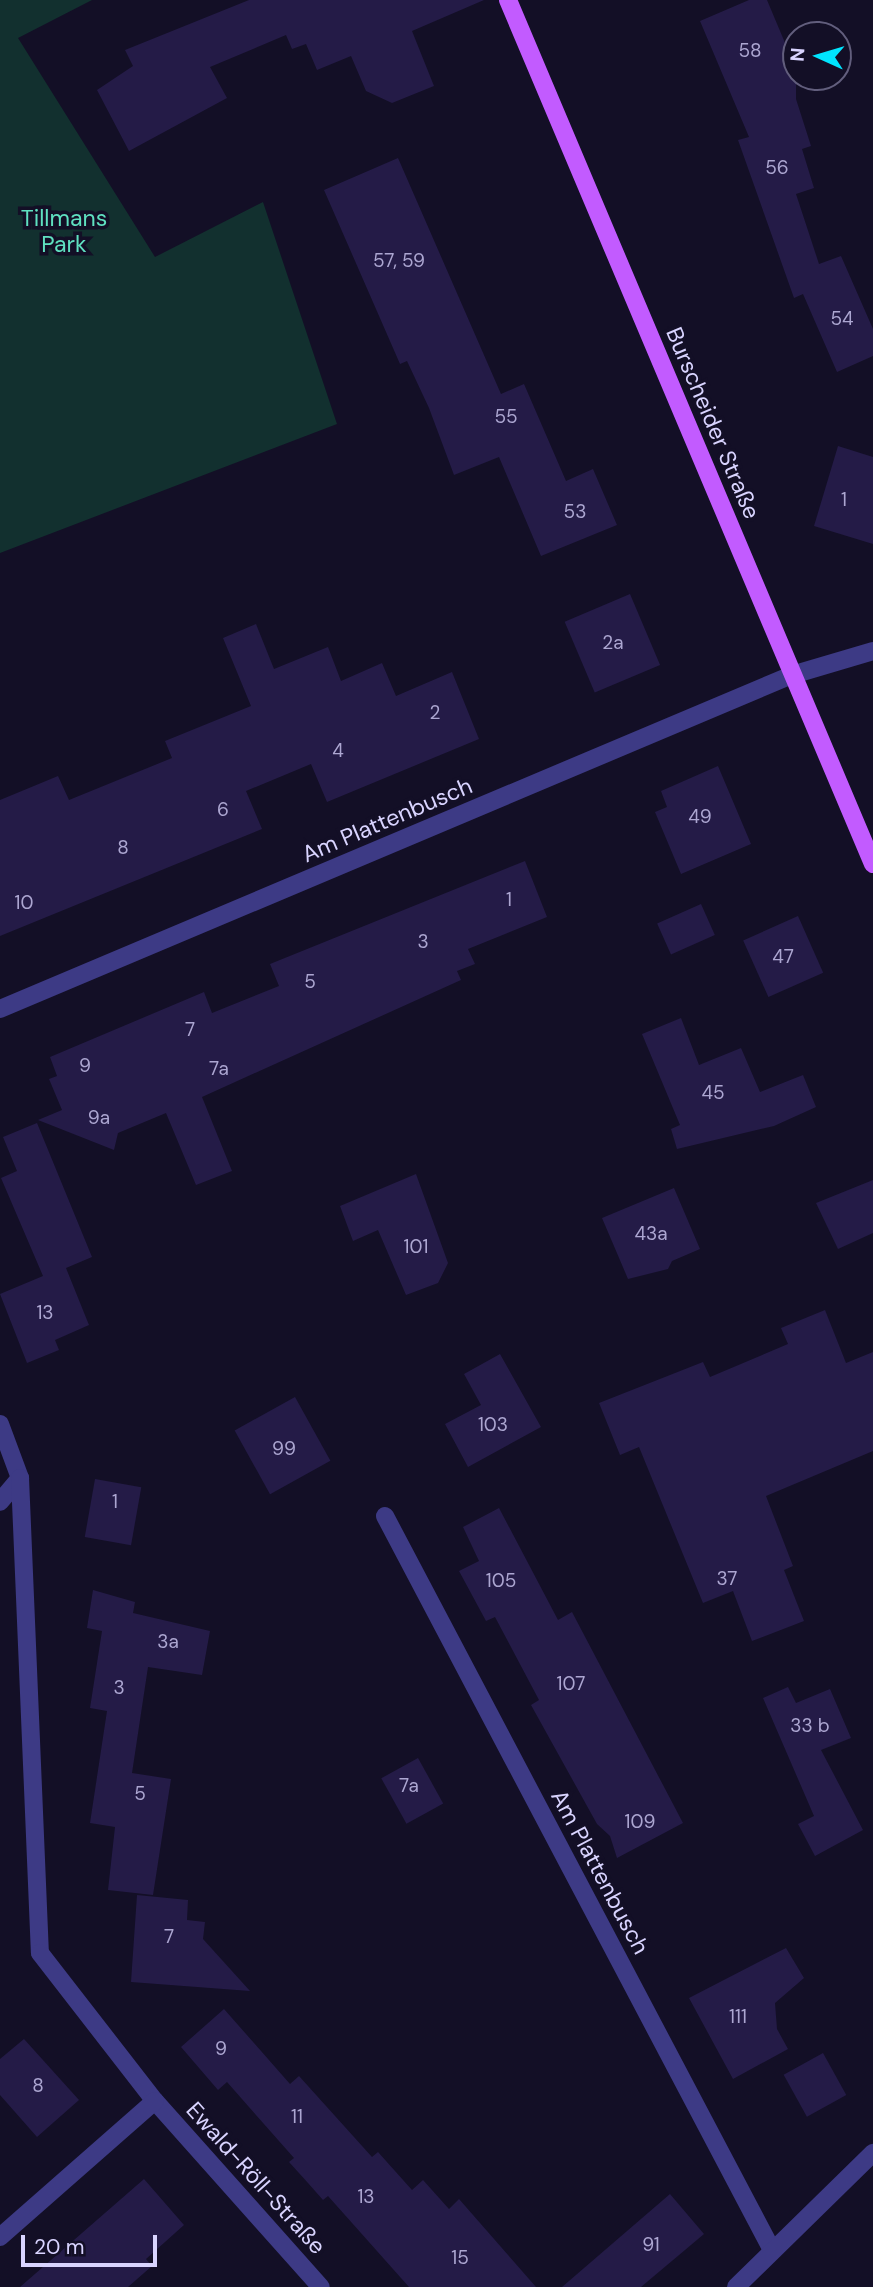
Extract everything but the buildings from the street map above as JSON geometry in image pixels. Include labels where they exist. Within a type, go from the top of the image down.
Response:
[{"type":"main road","name":"Burscheider Straße","points":[[508,0],[873,864]]},
{"type":"street","name":"Am Plattenbusch","points":[[0,1009],[792,676],[873,651]]},
{"type":"street","points":[[0,1424],[20,1478],[0,1502]]},
{"type":"street","name":"Ewald-Röll-Straße","points":[[20,1478],[40,1953],[155,2101],[321,2287]]},
{"type":"street","name":"Am Plattenbusch","points":[[385,1516],[772,2250]]},
{"type":"street","name":"Ewald-Röll-Straße","points":[[0,2237],[155,2101]]},
{"type":"street","points":[[736,2287],[873,2153]]},
{"type":"green space","name":"Tillmans Park","points":[[0,0],[92,0],[18,38],[155,257],[263,202],[337,424],[0,553]]}]
